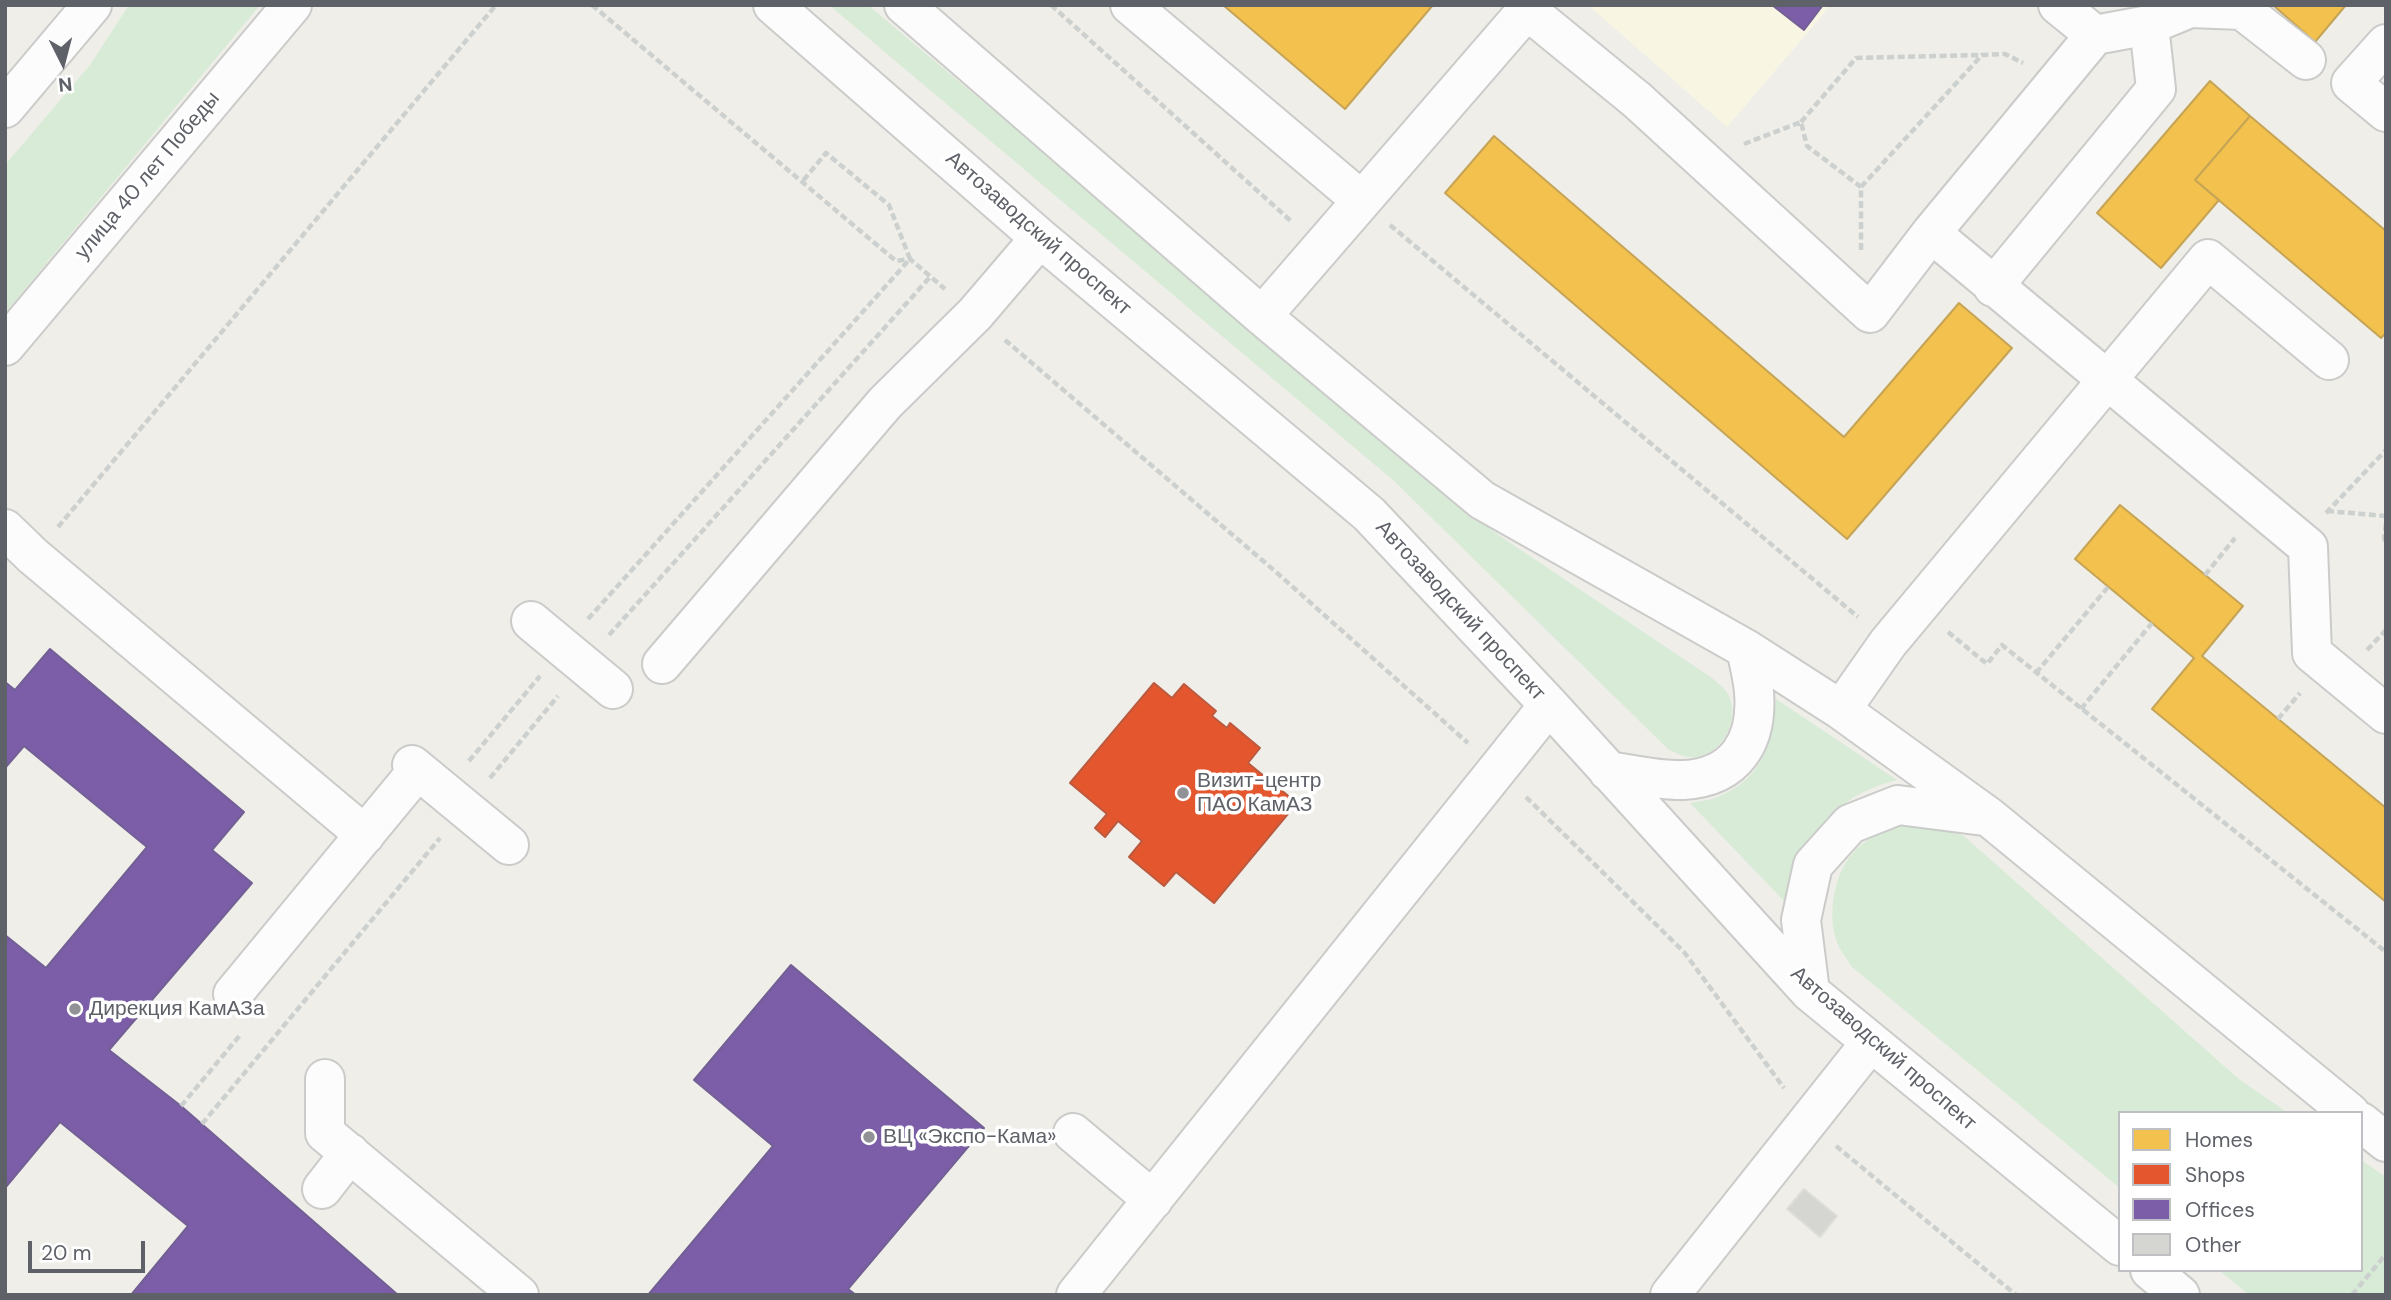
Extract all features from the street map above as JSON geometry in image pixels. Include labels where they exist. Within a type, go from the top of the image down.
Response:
[{"type":"street","points":[[5,108],[92,5]]},
{"type":"street","name":"улица 40 лет Победы","points":[[5,346],[292,5]]},
{"type":"street","name":"Автозаводский проспект","points":[[773,5],[1040,238],[1369,514],[1549,705],[1810,992],[2118,1244]]},
{"type":"street","points":[[904,5],[1262,316],[1482,500],[1746,649],[1840,710],[1989,817],[2348,1111]]},
{"type":"street","points":[[1130,5],[1361,200]]},
{"type":"street","points":[[2058,5],[2095,35]]},
{"type":"street","points":[[1262,316],[1528,7],[1637,100],[1870,313],[1931,233],[2095,35],[2149,26],[2190,8],[2242,10],[2306,60]]},
{"type":"street","points":[[1993,287],[2156,89],[2149,26]]},
{"type":"street","points":[[2386,44],[2351,83],[2386,112]]},
{"type":"street","points":[[1931,233],[2308,547],[2312,653],[2386,714]]},
{"type":"street","points":[[663,664],[884,403],[975,314],[1040,238]]},
{"type":"street","points":[[1840,710],[1888,643],[2208,260],[2329,360]]},
{"type":"street","points":[[5,529],[33,556],[365,835]]},
{"type":"street","points":[[531,621],[613,689]]},
{"type":"street","points":[[1608,771],[1682,780],[1713,775],[1732,762],[1748,744],[1754,722],[1754,690],[1746,649]]},
{"type":"street","points":[[1076,1295],[1115,1272],[1153,1200],[1549,705]]},
{"type":"street","points":[[233,994],[365,835],[415,768],[509,845]]},
{"type":"street","points":[[1810,992],[1801,920],[1813,865],[1850,824],[1898,805],[1989,817]]},
{"type":"street","points":[[1670,1295],[1871,1042]]},
{"type":"street","points":[[325,1079],[325,1133],[519,1295]]},
{"type":"street","points":[[2363,1124],[2386,1142]]},
{"type":"street","points":[[1073,1133],[1153,1200]]},
{"type":"street","points":[[322,1189],[350,1153]]},
{"type":"street","points":[[2152,1272],[2180,1295]]},
{"type":"path","points":[[33,556],[496,5]]},
{"type":"path","points":[[592,5],[896,261],[911,259]]},
{"type":"path","points":[[1051,5],[1320,248]]},
{"type":"path","points":[[1713,171],[1728,150],[1801,122],[1856,58],[2005,54],[2058,80]]},
{"type":"path","points":[[1860,304],[1861,187],[1982,55]]},
{"type":"path","points":[[1801,122],[1807,146],[1861,187]]},
{"type":"path","points":[[802,182],[826,153],[888,205],[911,259],[931,276]]},
{"type":"path","points":[[1361,200],[1888,643]]},
{"type":"path","points":[[2300,540],[2386,450]]},
{"type":"path","points":[[2204,575],[2260,507]]},
{"type":"path","points":[[2327,511],[2386,516]]},
{"type":"path","points":[[2386,524],[2386,543]]},
{"type":"path","points":[[2036,673],[2108,587]]},
{"type":"path","points":[[1918,607],[1987,664],[2003,645],[2386,952]]},
{"type":"path","points":[[2081,709],[2152,623]]},
{"type":"path","points":[[2352,1295],[2386,1254]]},
{"type":"shaded area","points":[[1588,5],[1831,5],[1727,127]]},
{"type":"green space","points":[[129,5],[260,5],[5,313],[5,165],[90,65]]},
{"type":"green space","points":[[829,5],[868,5],[1497,534],[1712,678],[1727,692],[1731,704],[1731,725],[1721,743],[1713,750],[1694,757],[1668,749],[1393,480]]},
{"type":"green space","points":[[1776,699],[1897,780],[1853,798],[1837,810],[1824,825],[1804,860],[1786,903],[1690,803],[1722,795],[1748,778],[1764,756],[1769,743]]},
{"type":"green space","points":[[1900,825],[1943,826],[1965,837],[2240,1080],[2285,1111],[2118,1111],[2118,1186],[1851,966],[1835,936],[1832,911],[1836,885],[1853,853],[1863,843]]},
{"type":"green space","points":[[2363,1161],[2386,1177],[2386,1295],[2249,1295],[2221,1272],[2363,1272]]},
{"type":"building: Homes","points":[[1223,5],[1433,5],[1345,109]]},
{"type":"building: Homes","points":[[2273,5],[2346,5],[2315,42]]},
{"type":"building: Homes","points":[[2210,81],[2250,116],[2195,180],[2219,200],[2161,268],[2097,213]]},
{"type":"building: Homes","points":[[2250,116],[2386,231],[2386,333],[2381,338],[2195,180]]},
{"type":"building: Homes","points":[[1494,136],[1844,437],[1959,303],[2012,348],[1847,539],[1445,193]]},
{"type":"building: Homes","points":[[2120,505],[2243,606],[2202,656],[2386,808],[2386,902],[2152,709],[2194,658],[2075,559]]},
{"type":"building: Shops","name":"Визит-центр ПАО КамАЗ","points":[[1154,683],[1172,698],[1184,684],[1216,711],[1212,716],[1227,728],[1230,723],[1260,748],[1248,763],[1297,803],[1214,903],[1176,872],[1164,886],[1129,857],[1142,841],[1118,821],[1105,837],[1095,828],[1107,814],[1070,783]]},
{"type":"building: Offices","points":[[1772,5],[1823,5],[1804,30]]},
{"type":"building: Offices","name":"Дирекция КамАЗа","points":[[50,649],[244,812],[212,850],[252,883],[109,1050],[181,1106],[398,1295],[131,1295],[188,1226],[60,1122],[5,1188],[5,935],[46,968],[147,847],[24,746],[5,768],[5,682],[15,690]]},
{"type":"building: Offices","name":"ВЦ «Экспо-Кама»","points":[[791,965],[984,1128],[848,1289],[856,1295],[648,1295],[773,1146],[694,1080]]},
{"type":"building: Other","points":[[1804,1189],[1837,1216],[1820,1237],[1787,1209]]},
{"type":"place","name":"Визит-центр ПАО КамАЗ","points":[[1183,793]]},
{"type":"place","name":"Дирекция КамАЗа","points":[[75,1009]]},
{"type":"place","name":"ВЦ «Экспо-Кама»","points":[[869,1137]]}]
